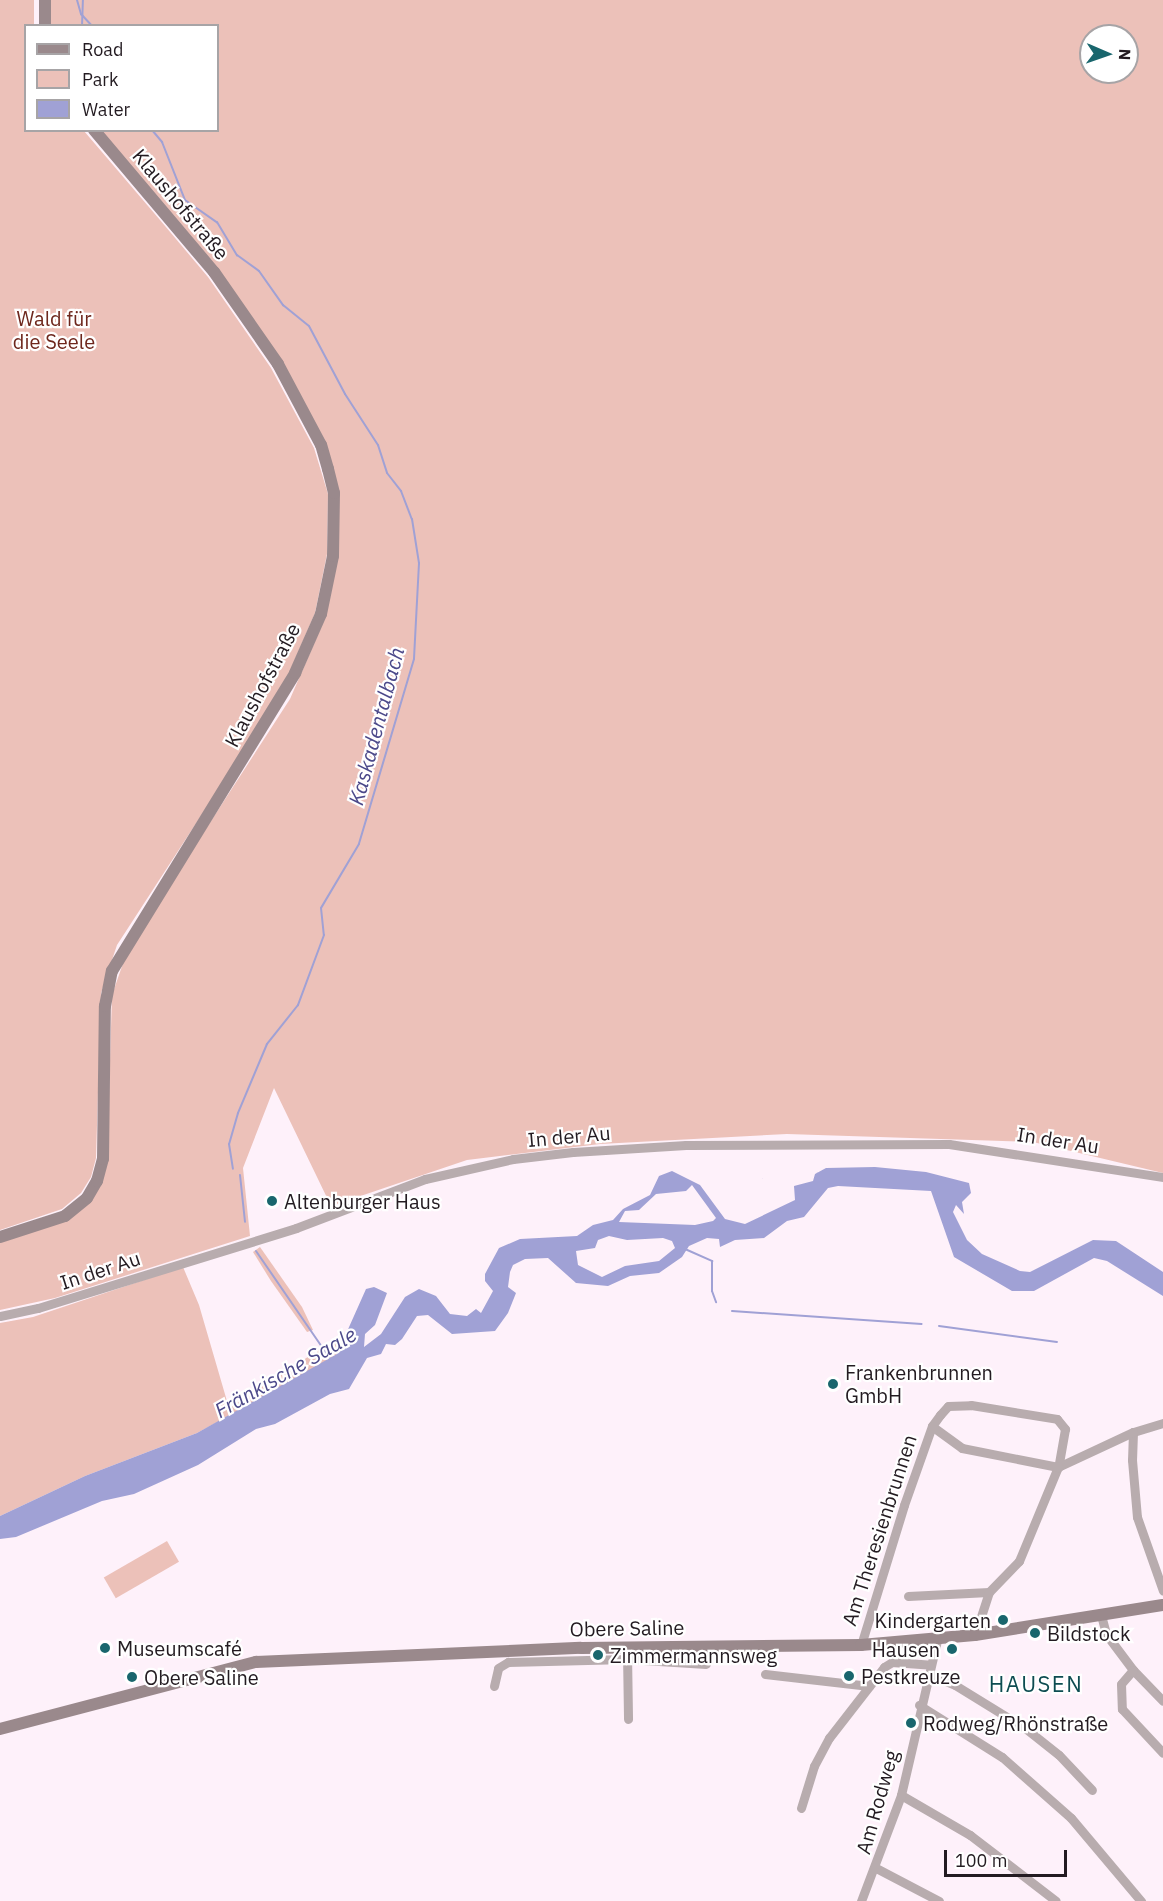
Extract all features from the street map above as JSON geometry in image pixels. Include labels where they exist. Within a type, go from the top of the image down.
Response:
[{"type":"main road","points":[[45,0],[45,24]]},
{"type":"main road","name":"Klaushofstraße","points":[[0,1237],[65,1216],[87,1198],[97,1181],[103,1159],[105,1006],[112,971],[295,673],[321,614],[333,556],[334,494],[328,469],[321,445],[278,364],[214,272],[96,132]]},
{"type":"main road","name":"Obere Saline","points":[[0,1729],[256,1662],[861,1645],[975,1635],[1163,1605]]},
{"type":"street","name":"In der Au","points":[[0,1316],[49,1305],[296,1228],[425,1179],[513,1159],[563,1153],[686,1145],[949,1144],[1163,1177]]},
{"type":"street","name":"Am Theresienbrunnen","points":[[861,1645],[878,1584],[932,1426],[948,1406],[971,1405],[1057,1419],[1065,1429],[1058,1467],[962,1448],[932,1426]]},
{"type":"street","points":[[975,1635],[989,1592],[1019,1561],[1058,1467],[1133,1432],[1163,1423]]},
{"type":"street","points":[[1133,1432],[1137,1517],[1163,1591]]},
{"type":"street","points":[[908,1596],[989,1592]]},
{"type":"street","points":[[1101,1615],[1106,1634],[1133,1670],[1163,1701]]},
{"type":"street","name":"Am Rodweg","points":[[861,1901],[876,1868],[901,1795],[919,1705],[936,1640]]},
{"type":"street","points":[[627,1653],[628,1719]]},
{"type":"street","name":"Obere Saline","points":[[494,1686],[498,1668],[508,1662],[627,1653],[706,1664]]},
{"type":"street","points":[[801,1808],[814,1766],[829,1738],[869,1686],[892,1662],[930,1670],[1025,1728],[1059,1755],[1092,1790]]},
{"type":"street","points":[[1133,1670],[1121,1684],[1122,1709],[1163,1753]]},
{"type":"street","points":[[765,1674],[869,1686]]},
{"type":"street","points":[[919,1705],[1002,1757],[1071,1818],[1141,1901]]},
{"type":"street","points":[[901,1795],[970,1835],[1056,1901]]},
{"type":"street","points":[[876,1868],[939,1901]]},
{"type":"green space","name":"Wald für die Seele","points":[[0,0],[34,0],[34,24],[24,24],[24,132],[85,132],[208,277],[271,368],[314,448],[328,494],[327,554],[315,613],[280,694],[117,945],[101,993],[96,1158],[91,1177],[81,1193],[62,1209],[0,1230]]},
{"type":"green space","points":[[49,0],[1163,0],[1163,1173],[1033,1142],[787,1134],[600,1144],[467,1160],[331,1206],[274,1088],[243,1168],[250,1236],[55,1298],[0,1310],[0,1241],[67,1219],[107,1159],[112,995],[128,949],[290,699],[326,616],[339,493],[281,362],[99,132],[219,132],[219,24],[47,24]]},
{"type":"green space","points":[[260,1247],[302,1307],[313,1330],[307,1332],[271,1281],[253,1252]]},
{"type":"green space","points":[[183,1267],[199,1305],[229,1408],[345,1333],[342,1345],[337,1354],[313,1370],[197,1433],[85,1476],[0,1516],[0,1323],[33,1317]]},
{"type":"green space","points":[[167,1541],[179,1562],[116,1598],[104,1578]]},
{"type":"water","points":[[875,1167],[926,1172],[969,1183],[971,1193],[962,1202],[964,1214],[956,1205],[953,1212],[967,1240],[982,1254],[1020,1271],[1030,1272],[1093,1240],[1116,1241],[1163,1272],[1163,1296],[1107,1261],[1094,1258],[1034,1291],[1012,1291],[954,1257],[931,1191],[838,1186],[828,1188],[804,1217],[787,1221],[764,1238],[735,1240],[720,1247],[719,1239],[707,1238],[689,1246],[682,1257],[659,1273],[630,1276],[608,1286],[576,1283],[548,1258],[525,1259],[513,1265],[510,1272],[508,1287],[516,1293],[508,1313],[495,1331],[452,1334],[428,1315],[417,1316],[402,1339],[395,1345],[386,1344],[381,1354],[367,1358],[349,1389],[330,1394],[275,1424],[256,1429],[198,1465],[134,1494],[102,1501],[16,1537],[0,1539],[0,1516],[85,1476],[197,1433],[337,1354],[366,1289],[374,1287],[387,1293],[375,1325],[365,1334],[364,1347],[381,1334],[405,1297],[419,1289],[436,1296],[450,1314],[467,1316],[476,1309],[481,1313],[493,1291],[485,1281],[485,1274],[499,1248],[520,1239],[577,1236],[593,1225],[613,1220],[623,1209],[650,1195],[659,1176],[672,1171],[700,1185],[725,1219],[745,1224],[795,1200],[794,1186],[813,1181],[815,1174],[826,1168]],"holes":[[[692,1185],[716,1218],[713,1221],[695,1225],[619,1222],[625,1211],[639,1210],[656,1194],[686,1191]],[[609,1236],[627,1240],[663,1238],[672,1241],[675,1248],[659,1261],[625,1266],[602,1277],[578,1265],[576,1251],[595,1248],[598,1240]]]},
{"type":"waterway","name":"Kaskadentalbach","points":[[77,0],[81,14],[90,24]]},
{"type":"waterway","name":"Kaskadentalbach","points":[[82,24],[83,0]]},
{"type":"waterway","name":"Kaskadentalbach","points":[[154,132],[162,142],[185,200],[217,222],[237,255],[259,271],[283,305],[309,326],[345,394],[378,445],[387,473],[401,491],[412,519],[419,563],[414,659],[359,844],[321,908],[324,935],[298,1005],[267,1044],[238,1113],[229,1144],[233,1169]]},
{"type":"waterway","name":"Kaskadentalbach","points":[[240,1175],[245,1222]]},
{"type":"waterway","points":[[685,1249],[712,1261],[712,1291],[716,1302]]},
{"type":"waterway","name":"Kaskadentalbach","points":[[256,1251],[331,1360]]},
{"type":"waterway","points":[[732,1311],[922,1324]]},
{"type":"waterway","points":[[939,1326],[1057,1342]]},
{"type":"place","name":"Altenburger Haus","points":[[272,1201]]},
{"type":"place","name":"Frankenbrunnen GmbH","points":[[833,1384]]},
{"type":"place","name":"Kindergarten","points":[[1003,1620]]},
{"type":"place","name":"Bildstock","points":[[1035,1633]]},
{"type":"place","name":"Museumscafé","points":[[105,1648]]},
{"type":"place","name":"Hausen","points":[[952,1649]]},
{"type":"place","name":"Zimmermannsweg","points":[[598,1655]]},
{"type":"place","name":"Pestkreuze","points":[[849,1676]]},
{"type":"place","name":"Obere Saline","points":[[132,1677]]},
{"type":"place","name":"Rodweg/Rhönstraße","points":[[911,1723]]},
{"type":"district","name":"HAUSEN","points":[[1036,1684]]},
{"type":"water label","name":"Fränkische Saale","points":[[285,1372]]}]
